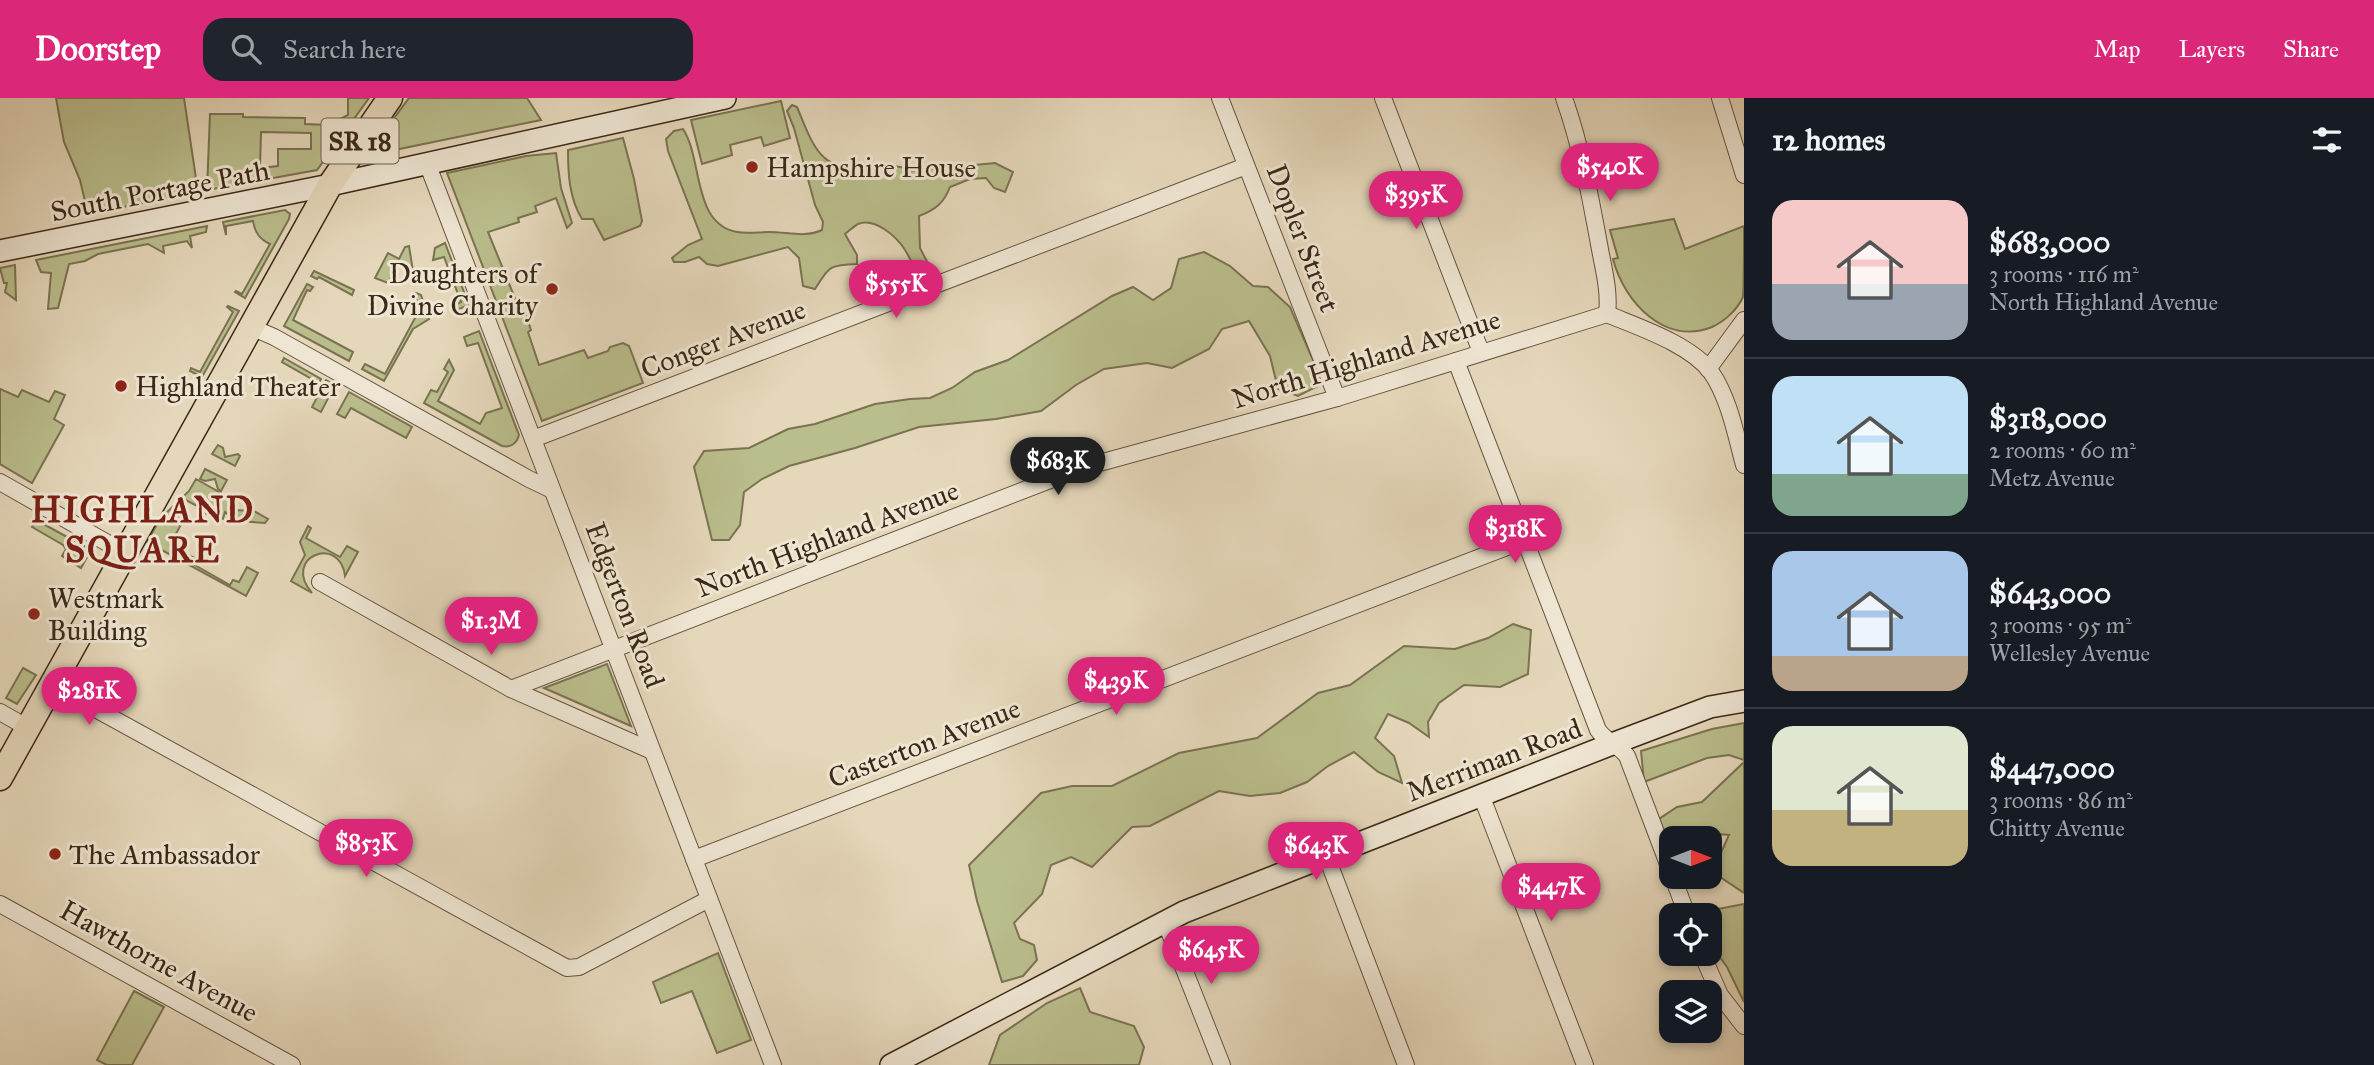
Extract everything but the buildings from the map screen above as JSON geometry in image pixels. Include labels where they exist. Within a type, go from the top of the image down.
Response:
[{"type":"main road","name":"SR 18","points":[[0,778],[330,185],[390,98]]},
{"type":"main road","name":"South Portage Path","points":[[0,251],[330,185],[725,98]]},
{"type":"main road","name":"Merriman Road","points":[[891,1065],[1165,921],[1612,744],[1710,707],[1744,701]]},
{"type":"street","name":"Dopler Street","points":[[1220,98],[1336,398]]},
{"type":"street","points":[[1384,98],[1481,352]]},
{"type":"street","points":[[1564,98],[1575,130],[1590,195],[1605,273],[1607,314],[1678,346],[1696,357],[1708,369],[1723,396],[1744,465]]},
{"type":"street","points":[[1720,98],[1744,175]]},
{"type":"street","name":"Edgerton Road","points":[[427,163],[774,1065]]},
{"type":"street","name":"Conger Avenue","points":[[533,439],[1246,166]]},
{"type":"street","name":"North Highland Avenue","points":[[511,689],[1088,466],[1336,398],[1607,314]]},
{"type":"street","points":[[1708,369],[1744,320]]},
{"type":"street","points":[[251,327],[274,337],[552,490]]},
{"type":"street","points":[[1456,361],[1598,730],[1628,756],[1659,840]]},
{"type":"street","points":[[0,482],[125,553]]},
{"type":"street","name":"Casterton Avenue","points":[[694,859],[1525,540]]},
{"type":"street","points":[[320,582],[511,689],[652,751]]},
{"type":"street","points":[[51,685],[567,968],[579,967],[709,899]]},
{"type":"street","points":[[0,712],[28,728]]},
{"type":"street","points":[[1481,795],[1585,1065]]},
{"type":"street","points":[[1326,855],[1406,1065]]},
{"type":"street","name":"Hawthorne Avenue","points":[[0,904],[292,1065]]},
{"type":"street","points":[[1165,921],[1222,1065]]},
{"type":"street","points":[[1707,966],[1720,995],[1744,1026]]},
{"type":"green space","points":[[56,98],[184,98],[198,192],[88,214],[80,180],[64,142]]},
{"type":"green space","points":[[348,98],[369,98],[317,170],[207,190],[210,114],[305,118],[305,124],[329,125],[348,115]],"holes":[[[261,132],[311,133],[311,149],[278,149],[278,166],[260,168]]]},
{"type":"green space","points":[[409,98],[527,98],[541,120],[370,155]]},
{"type":"green space","points":[[781,101],[790,138],[764,146],[761,137],[730,145],[732,155],[702,164],[691,120]]},
{"type":"green space","points":[[792,105],[797,107],[809,136],[822,156],[843,167],[898,167],[912,171],[995,163],[1013,172],[1005,192],[994,188],[986,178],[970,179],[950,187],[938,205],[919,216],[920,248],[934,275],[923,279],[897,239],[871,223],[856,225],[845,234],[857,255],[857,264],[831,268],[815,289],[803,286],[799,258],[788,247],[718,266],[707,264],[699,257],[685,262],[674,262],[672,258],[688,245],[702,239],[668,151],[666,139],[674,131],[683,129],[694,157],[705,204],[712,217],[723,227],[745,233],[803,234],[822,230],[823,222],[815,205],[787,111]]},
{"type":"green space","points":[[623,138],[642,221],[640,226],[604,240],[593,219],[582,219],[574,203],[568,150]]},
{"type":"green space","points":[[556,153],[561,188],[572,223],[567,228],[556,198],[535,206],[537,212],[518,218],[519,222],[488,232],[521,313],[525,312],[531,330],[528,332],[539,365],[584,350],[588,358],[623,343],[629,346],[643,383],[542,421],[447,173],[526,156]]},
{"type":"green space","points":[[285,210],[290,214],[289,219],[245,298],[235,292],[242,294],[270,244],[258,235],[253,221],[226,226],[226,235],[223,222]]},
{"type":"green space","points":[[1674,219],[1685,249],[1744,226],[1743,297],[1730,315],[1712,327],[1695,331],[1678,330],[1663,325],[1637,304],[1618,275],[1613,259],[1618,258],[1610,230]]},
{"type":"green space","points":[[207,226],[206,232],[190,236],[192,248],[187,241],[163,246],[164,253],[148,244],[98,254],[85,261],[69,264],[58,308],[48,309],[51,273],[41,272],[36,260]]},
{"type":"green space","points":[[445,243],[469,305],[454,311],[452,306],[461,302],[444,257],[433,260],[435,248]]},
{"type":"green space","points":[[409,246],[413,271],[399,263],[388,283],[375,278],[388,253],[399,259],[405,247]]},
{"type":"green space","points":[[1204,252],[1230,266],[1253,286],[1268,287],[1290,307],[1316,367],[1318,386],[1298,396],[1278,389],[1270,356],[1249,321],[1222,329],[1209,349],[1172,368],[1147,363],[1104,369],[1076,385],[1041,411],[919,427],[789,466],[762,479],[744,492],[740,525],[729,540],[712,540],[694,467],[704,451],[749,448],[788,429],[815,424],[875,404],[930,398],[952,388],[975,372],[1008,360],[1112,296],[1133,287],[1153,300],[1171,288],[1179,259]]},
{"type":"green space","points":[[15,265],[16,300],[5,292],[7,283],[4,283],[0,268]]},
{"type":"green space","points":[[314,271],[354,290],[352,295],[319,277],[317,279],[311,276]]},
{"type":"green space","points":[[307,284],[313,287],[310,291],[307,290],[293,320],[353,352],[349,361],[284,326]]},
{"type":"green space","points":[[416,293],[421,295],[429,319],[413,329],[384,381],[362,369],[365,364],[385,374],[422,305],[414,298]]},
{"type":"green space","points":[[228,306],[239,311],[202,377],[190,371],[191,368],[200,372],[233,312]]},
{"type":"green space","points":[[479,331],[519,435],[511,446],[502,446],[424,403],[431,390],[437,392],[448,372],[444,369],[449,360],[454,370],[438,401],[480,424],[486,413],[502,408],[478,343],[467,346],[464,337]]},
{"type":"green space","points":[[284,358],[321,379],[319,383],[282,362]]},
{"type":"green space","points":[[326,380],[335,385],[321,412],[312,407]]},
{"type":"green space","points":[[0,389],[18,397],[22,390],[49,402],[55,391],[65,395],[54,419],[64,425],[32,483],[0,464]]},
{"type":"green space","points":[[349,392],[412,427],[406,438],[351,408],[345,418],[337,414]]},
{"type":"green space","points":[[218,445],[223,448],[225,457],[238,454],[240,456],[235,466],[212,454]]},
{"type":"green space","points":[[205,469],[227,480],[221,491],[215,479],[200,479]]},
{"type":"green space","points":[[196,479],[235,501],[234,510],[254,511],[268,519],[265,523],[238,521],[225,512],[223,519],[198,511],[199,507],[186,500],[179,513],[185,517],[170,545],[196,559],[193,564],[230,585],[233,580],[239,582],[247,567],[258,573],[246,596],[147,542],[160,519],[189,491]]},
{"type":"green space","points":[[36,520],[91,550],[81,568],[62,556],[66,549],[63,545],[32,527]]},
{"type":"green space","points":[[308,526],[311,528],[306,538],[340,557],[347,546],[358,552],[345,576],[341,563],[333,556],[324,553],[315,555],[308,561],[303,569],[304,580],[312,593],[291,581],[305,555],[300,542]]},
{"type":"green space","points":[[1513,624],[1531,630],[1528,674],[1500,687],[1464,685],[1439,703],[1428,722],[1429,737],[1409,723],[1388,714],[1375,738],[1394,756],[1402,783],[1378,772],[1354,752],[1328,766],[1307,782],[1280,793],[1250,796],[1219,791],[1150,826],[1132,827],[1092,867],[1071,857],[1051,865],[1042,894],[1014,923],[1020,939],[1034,945],[1037,960],[1023,976],[1002,982],[969,865],[1041,793],[1072,786],[1112,786],[1179,753],[1257,738],[1318,693],[1350,685],[1404,646],[1455,649],[1488,638]]},
{"type":"green space","points":[[607,664],[631,726],[544,688]]},
{"type":"green space","points":[[23,668],[36,675],[17,704],[6,698]]},
{"type":"green space","points":[[1744,723],[1744,760],[1729,755],[1707,758],[1644,782],[1641,751],[1712,729]]},
{"type":"green space","points":[[1744,762],[1744,893],[1722,878],[1722,851],[1729,835],[1722,834],[1722,826],[1662,826],[1659,819],[1677,807],[1702,802]]},
{"type":"green space","points":[[1744,904],[1744,1002],[1722,960],[1722,908]]},
{"type":"green space","points":[[718,953],[751,1040],[717,1053],[692,991],[661,1003],[653,982]]},
{"type":"green space","points":[[1080,988],[1090,1012],[1134,1026],[1144,1047],[1139,1065],[989,1065],[1000,1035],[1047,1003]]},
{"type":"green space","points":[[134,991],[164,1007],[132,1065],[107,1065],[97,1060]]},
{"type":"place","name":"Hampshire House","points":[[752,167]]},
{"type":"place","name":"Daughters of Divine Charity","points":[[552,289]]},
{"type":"place","name":"Highland Theater","points":[[121,386]]},
{"type":"place","name":"Westmark Building","points":[[34,614]]},
{"type":"place","name":"The Ambassador","points":[[55,854]]},
{"type":"district","name":"HIGHLAND SQUARE","points":[[143,530]]}]
